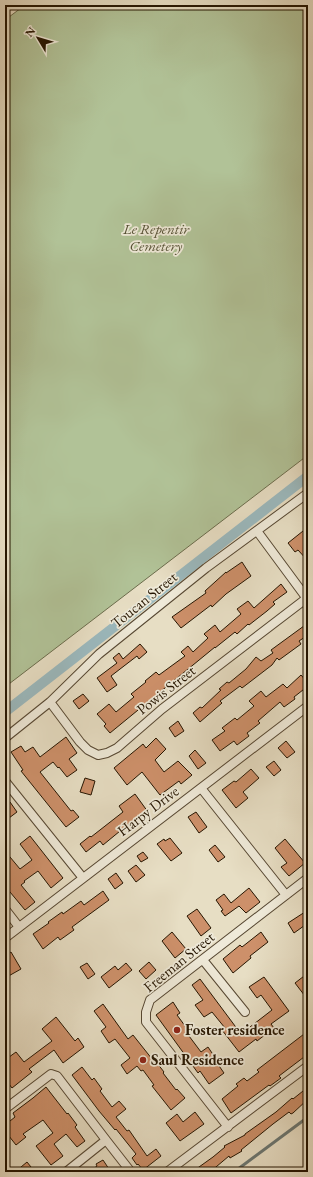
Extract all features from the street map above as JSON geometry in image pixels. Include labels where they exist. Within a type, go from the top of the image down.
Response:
[{"type":"street","name":"Toucan Street","points":[[5,738],[50,702],[99,654],[206,568],[308,493]]},
{"type":"street","points":[[257,531],[307,599]]},
{"type":"street","name":"Powis Street","points":[[50,702],[80,742],[88,750],[98,754],[107,753],[117,748],[162,709],[307,599]]},
{"type":"street","name":"Harpy Drive","points":[[5,938],[308,706]]},
{"type":"street","points":[[5,781],[83,878]]},
{"type":"street","points":[[201,788],[286,895]]},
{"type":"street","name":"Freeman Street","points":[[228,1127],[146,1022],[146,1012],[150,1000],[308,878]]},
{"type":"street","points":[[5,909],[19,927]]},
{"type":"street","points":[[203,960],[245,1012]]},
{"type":"street","points":[[167,1172],[308,1066]]},
{"type":"street","points":[[5,1109],[51,1074],[57,1076],[131,1172]]},
{"type":"street","points":[[66,1172],[106,1140]]},
{"type":"green space","name":"Le Repentir Cemetery","points":[[25,5],[308,5],[308,455],[5,687],[5,20]]},
{"type":"building","points":[[303,531],[308,537],[308,561],[298,550],[295,552],[288,543]]},
{"type":"building","points":[[242,562],[251,576],[226,594],[212,607],[211,605],[181,628],[172,617],[206,593],[205,591],[226,572]]},
{"type":"building","points":[[281,584],[287,592],[273,602],[275,604],[267,611],[249,625],[248,624],[237,634],[235,632],[215,647],[110,733],[104,726],[106,724],[97,714],[109,704],[116,712],[134,697],[131,694],[156,672],[159,675],[185,656],[181,652],[188,646],[193,652],[208,638],[204,634],[215,625],[220,632],[241,614],[237,609],[248,601],[254,608]]},
{"type":"building","points":[[308,623],[308,635],[299,641],[301,644],[279,660],[277,658],[272,665],[242,688],[240,686],[220,701],[222,703],[200,722],[193,713],[200,707],[202,708],[221,690],[219,689],[246,669],[256,657],[261,661],[273,653],[271,650]]},
{"type":"building","points":[[140,644],[147,652],[139,659],[137,656],[111,676],[117,685],[107,692],[97,678],[117,663],[113,658],[119,653],[123,659]]},
{"type":"building","points":[[301,675],[308,683],[308,686],[294,697],[295,699],[284,707],[280,702],[258,721],[260,723],[247,733],[249,736],[237,745],[234,741],[220,751],[212,740],[225,731],[222,728],[235,718],[237,720],[254,706],[249,701],[261,691],[266,697],[283,684],[287,688]]},
{"type":"building","points":[[83,694],[89,701],[79,709],[73,701]]},
{"type":"building","points":[[178,721],[184,731],[175,737],[169,728]]},
{"type":"building","points":[[66,737],[77,753],[69,759],[77,770],[67,777],[53,762],[40,772],[71,811],[73,810],[79,817],[66,827],[21,771],[23,770],[11,752],[21,746],[25,752],[33,747],[40,757]]},
{"type":"building","points":[[156,738],[166,749],[155,760],[164,772],[178,761],[192,775],[181,784],[179,781],[160,795],[142,772],[127,785],[114,768],[143,744],[146,748]]},
{"type":"building","points":[[286,741],[295,752],[287,758],[278,748]]},
{"type":"building","points":[[195,750],[206,763],[198,769],[189,756]]},
{"type":"building","points":[[274,761],[281,770],[274,776],[266,767]]},
{"type":"building","points":[[251,769],[259,778],[243,792],[248,798],[236,808],[222,790],[234,781],[236,782]]},
{"type":"building","points":[[85,778],[95,781],[91,795],[80,792]]},
{"type":"building","points":[[135,794],[148,812],[132,824],[131,822],[103,845],[100,841],[86,852],[80,844],[123,812],[119,806]]},
{"type":"building","points":[[10,802],[17,812],[5,821],[5,806]]},
{"type":"building","points":[[196,812],[207,827],[199,833],[188,817]]},
{"type":"building","points":[[30,836],[63,878],[51,888],[38,871],[24,881],[25,882],[21,885],[35,902],[25,910],[5,886],[5,851],[20,869],[32,860],[20,844]]},
{"type":"building","points":[[170,838],[182,853],[171,861],[157,844],[164,839],[165,841]]},
{"type":"building","points":[[285,839],[305,863],[289,876],[281,867],[287,863],[275,848]]},
{"type":"building","points":[[215,845],[225,857],[218,862],[209,850]]},
{"type":"building","points":[[143,852],[148,858],[141,862],[137,856]]},
{"type":"building","points":[[136,865],[145,875],[136,882],[128,871]]},
{"type":"building","points":[[116,873],[123,883],[115,889],[108,879]]},
{"type":"building","points":[[249,888],[260,902],[246,913],[239,906],[225,916],[216,900],[224,894],[231,903]]},
{"type":"building","points":[[103,891],[109,900],[72,927],[74,930],[60,940],[58,937],[43,949],[33,934],[62,912],[63,914],[81,901],[84,905]]},
{"type":"building","points":[[197,909],[211,928],[201,936],[187,916]]},
{"type":"building","points":[[308,910],[308,923],[294,933],[288,923]]},
{"type":"building","points":[[172,932],[186,949],[175,958],[162,941]]},
{"type":"building","points":[[261,932],[268,942],[250,956],[251,958],[233,973],[223,959],[240,945],[242,947]]},
{"type":"building","points":[[11,952],[21,969],[5,978],[5,956]]},
{"type":"building","points":[[149,962],[156,970],[146,979],[139,971]]},
{"type":"building","points":[[87,963],[95,974],[88,979],[80,967]]},
{"type":"building","points":[[126,963],[132,970],[109,988],[101,977],[115,966],[118,970]]},
{"type":"building","points":[[308,973],[308,1000],[295,983]]},
{"type":"building","points":[[264,977],[289,1011],[271,1024],[274,1028],[239,1052],[222,1030],[225,1028],[212,1012],[204,1017],[195,1005],[203,1000],[192,985],[200,979],[241,1034],[272,1010],[261,995],[257,998],[249,987]]},
{"type":"building","points":[[173,1002],[180,1013],[177,1015],[188,1030],[186,1032],[201,1052],[208,1047],[224,1073],[209,1084],[200,1071],[198,1073],[156,1015]]},
{"type":"building","points":[[103,1004],[128,1039],[133,1035],[156,1064],[157,1063],[176,1090],[177,1089],[185,1098],[171,1110],[152,1086],[154,1085],[143,1070],[141,1071],[137,1066],[127,1074],[121,1065],[130,1058],[115,1039],[109,1043],[101,1031],[106,1027],[94,1011]]},
{"type":"building","points":[[56,1017],[75,1041],[78,1038],[84,1047],[63,1063],[54,1050],[29,1069],[32,1072],[12,1088],[5,1079],[5,1060],[16,1052],[24,1062],[52,1041],[42,1029]]},
{"type":"building","points":[[308,1031],[308,1054],[279,1076],[281,1078],[231,1113],[222,1099],[238,1086],[236,1084],[244,1078],[247,1081],[259,1072],[257,1070]]},
{"type":"building","points":[[82,1067],[92,1080],[94,1078],[102,1089],[100,1091],[112,1107],[119,1101],[126,1109],[116,1117],[127,1131],[129,1130],[147,1156],[156,1149],[161,1156],[143,1170],[132,1158],[136,1154],[99,1111],[72,1075]]},
{"type":"building","points":[[46,1087],[77,1125],[75,1127],[85,1141],[77,1147],[66,1134],[54,1144],[63,1156],[51,1165],[36,1146],[53,1133],[43,1120],[23,1134],[26,1137],[16,1145],[5,1131],[5,1125],[15,1117],[13,1113]]},
{"type":"building","points":[[308,1087],[308,1099],[293,1113],[291,1114],[289,1112],[273,1124],[241,1150],[242,1151],[230,1158],[229,1156],[210,1172],[192,1172],[213,1157],[225,1147],[224,1146],[245,1135]]},
{"type":"building","points":[[195,1112],[204,1124],[180,1141],[166,1123],[177,1114],[183,1122]]},
{"type":"building","points":[[103,1160],[111,1172],[89,1172],[97,1166],[96,1164]]},
{"type":"building","points":[[27,1162],[35,1172],[15,1172]]},
{"type":"waterway","points":[[5,11],[13,5]]},
{"type":"waterway","points":[[5,712],[308,476]]},
{"type":"waterway","points":[[234,1172],[308,1117]]},
{"type":"place","name":"Foster residence","points":[[177,1030]]},
{"type":"place","name":"Saul Residence","points":[[143,1060]]}]
